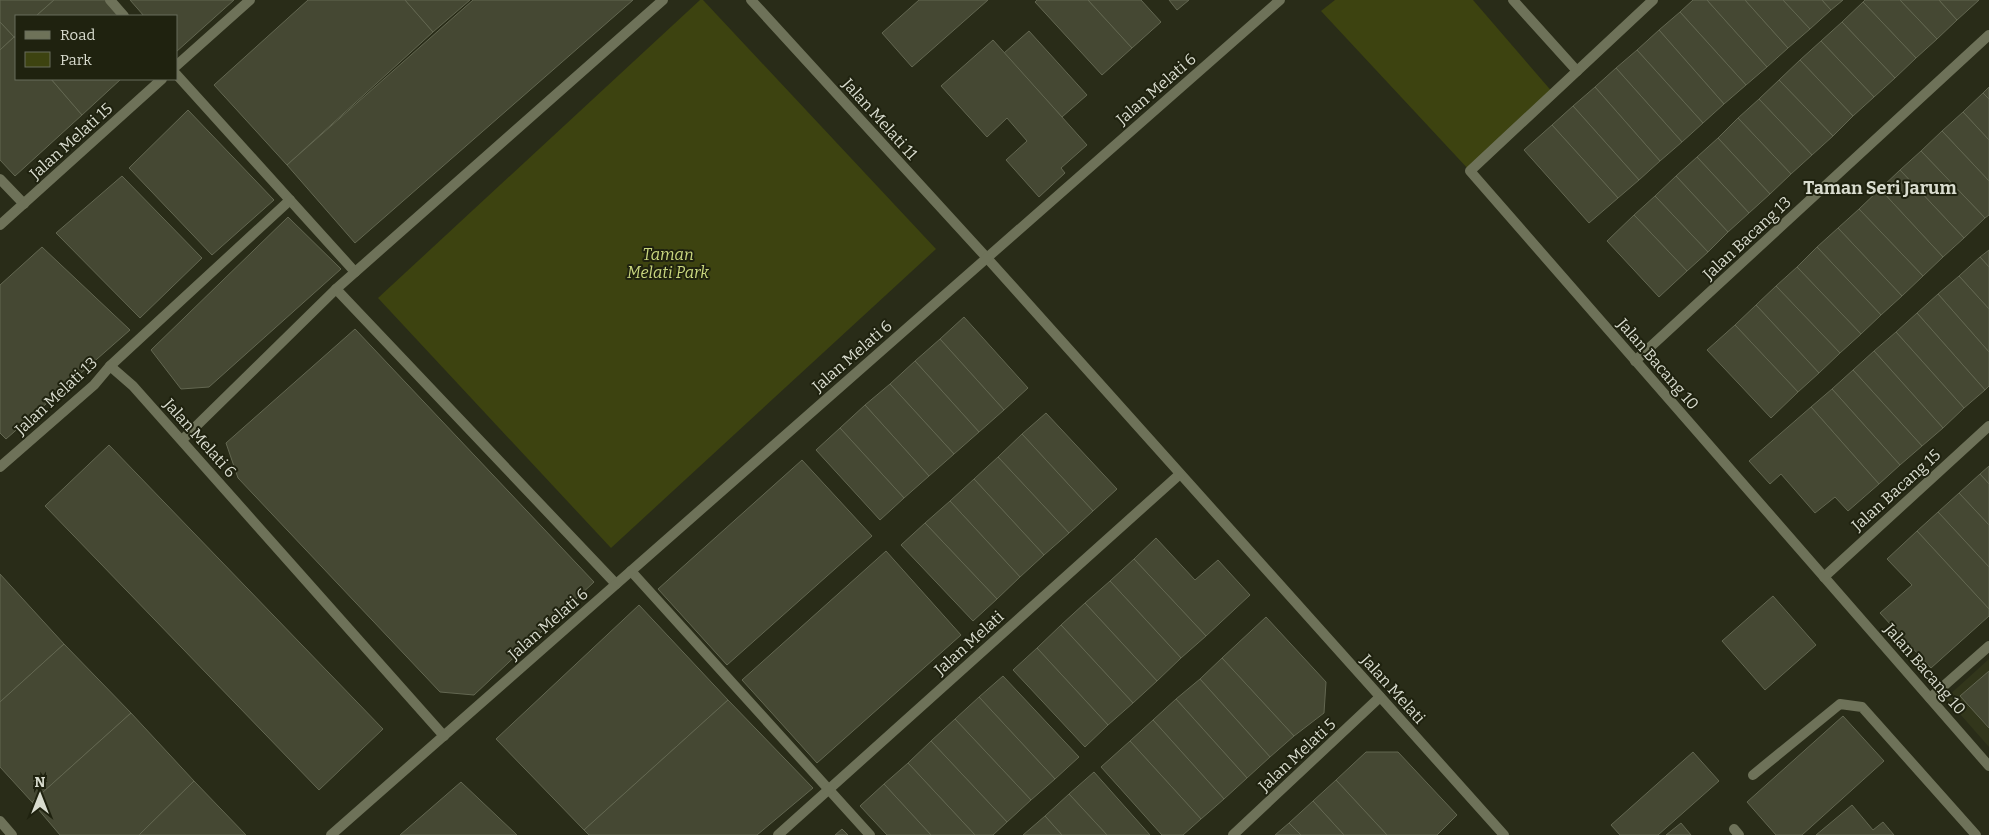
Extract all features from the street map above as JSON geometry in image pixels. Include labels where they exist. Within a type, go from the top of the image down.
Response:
[{"type":"street","points":[[110,0],[123,15]]},
{"type":"street","points":[[178,64],[250,0]]},
{"type":"street","points":[[182,440],[336,289],[663,0]]},
{"type":"street","name":"Jalan Melati 11","points":[[751,0],[987,258]]},
{"type":"street","name":"Jalan Melati 6","points":[[331,835],[1280,0]]},
{"type":"street","points":[[1514,0],[1578,71]]},
{"type":"street","name":"Jalan Bacang 10","points":[[1654,0],[1470,171],[1989,766]]},
{"type":"street","name":"Jalan Bacang 13","points":[[1635,361],[1989,35]]},
{"type":"street","points":[[178,76],[355,272]]},
{"type":"street","name":"Jalan Melati 15","points":[[0,225],[161,80]]},
{"type":"street","points":[[0,178],[24,204]]},
{"type":"street","points":[[110,366],[290,200]]},
{"type":"street","name":"Jalan Melati","points":[[987,258],[1504,835]]},
{"type":"street","points":[[336,289],[616,584]]},
{"type":"street","name":"Jalan Melati 13","points":[[0,468],[94,385],[110,366],[133,386]]},
{"type":"street","name":"Jalan Melati 6","points":[[133,386],[444,736]]},
{"type":"street","name":"Jalan Bacang 15","points":[[1824,577],[1989,426]]},
{"type":"street","name":"Jalan Melati","points":[[778,835],[1180,474]]},
{"type":"street","points":[[631,571],[870,835]]},
{"type":"street","points":[[1930,698],[1989,646]]},
{"type":"street","name":"Jalan Melati 5","points":[[1233,835],[1380,697]]},
{"type":"street","points":[[1753,776],[1840,704],[1862,707],[1976,835]]},
{"type":"street","points":[[0,821],[12,835]]},
{"type":"shaded area","points":[[1989,659],[1989,747],[1946,698]]},
{"type":"green space","name":"Taman Melati Park","points":[[700,0],[703,0],[936,249],[611,548],[378,298]]},
{"type":"green space","points":[[1335,0],[1473,0],[1554,94],[1470,171],[1321,11]]},
{"type":"building","points":[[0,0],[54,0],[37,15],[15,15],[14,37],[0,22]]},
{"type":"building","points":[[54,0],[105,0],[119,15],[37,15]]},
{"type":"building","points":[[130,0],[234,0],[178,50],[178,15],[143,15]]},
{"type":"building","points":[[308,0],[405,0],[433,32],[287,165],[214,85]]},
{"type":"building","points":[[405,0],[470,0],[433,32]]},
{"type":"building","points":[[473,0],[633,0],[355,243],[287,165]]},
{"type":"building","points":[[919,0],[988,0],[912,67],[882,33]]},
{"type":"building","points":[[1037,0],[1088,0],[1132,48],[1102,75],[1035,2]]},
{"type":"building","points":[[1088,0],[1141,0],[1161,22],[1132,48]]},
{"type":"building","points":[[1169,0],[1189,0],[1177,10]]},
{"type":"building","points":[[1693,0],[1707,0],[1767,67],[1746,85],[1680,12]]},
{"type":"building","points":[[1707,0],[1745,0],[1788,48],[1767,67]]},
{"type":"building","points":[[1745,0],[1783,0],[1810,29],[1788,48]]},
{"type":"building","points":[[1783,0],[1822,0],[1831,10],[1810,29]]},
{"type":"building","points":[[1822,0],[1843,0],[1831,10]]},
{"type":"building","points":[[1865,0],[1900,0],[1937,39],[1916,58],[1863,2]]},
{"type":"building","points":[[1900,0],[1939,0],[1957,20],[1937,39]]},
{"type":"building","points":[[1939,0],[1979,0],[1957,20]]},
{"type":"building","points":[[1863,2],[1916,58],[1895,78],[1842,22]]},
{"type":"building","points":[[1680,12],[1746,85],[1724,104],[1659,30]]},
{"type":"building","points":[[0,22],[14,37],[0,50]]},
{"type":"building","points":[[1842,22],[1895,78],[1874,97],[1821,41]]},
{"type":"building","points":[[1659,30],[1724,104],[1703,123],[1637,50]]},
{"type":"building","points":[[1029,31],[1087,95],[1062,117],[1004,53]]},
{"type":"building","points":[[14,37],[15,80],[52,80],[82,115],[15,176],[0,160],[0,50]]},
{"type":"building","points":[[993,40],[1087,145],[1061,168],[1065,173],[1039,197],[1006,160],[1027,141],[1007,118],[987,137],[941,86]]},
{"type":"building","points":[[1821,41],[1874,97],[1853,116],[1800,60]]},
{"type":"building","points":[[1637,50],[1703,123],[1682,142],[1616,68]]},
{"type":"building","points":[[1800,60],[1853,116],[1833,136],[1779,80]]},
{"type":"building","points":[[1616,68],[1682,142],[1660,161],[1595,87]]},
{"type":"building","points":[[52,80],[120,80],[82,115]]},
{"type":"building","points":[[1779,80],[1833,136],[1812,155],[1759,99]]},
{"type":"building","points":[[1595,87],[1660,161],[1639,180],[1573,106]]},
{"type":"building","points":[[1989,87],[1989,99],[1983,93]]},
{"type":"building","points":[[1983,93],[1989,99],[1989,140],[1963,112]]},
{"type":"building","points":[[1759,99],[1812,155],[1791,174],[1738,118]]},
{"type":"building","points":[[1573,106],[1639,180],[1618,198],[1552,125]]},
{"type":"building","points":[[188,110],[274,200],[212,255],[129,168]]},
{"type":"building","points":[[1963,112],[1989,140],[1989,181],[1942,131]]},
{"type":"building","points":[[1738,118],[1791,174],[1770,194],[1718,138]]},
{"type":"building","points":[[1552,125],[1618,198],[1589,223],[1524,150]]},
{"type":"building","points":[[1942,131],[1989,181],[1989,215],[1985,218],[1921,151]]},
{"type":"building","points":[[1718,138],[1770,194],[1749,213],[1697,157]]},
{"type":"building","points":[[1921,151],[1985,218],[1964,238],[1900,170]]},
{"type":"building","points":[[1697,157],[1749,213],[1728,232],[1676,176]]},
{"type":"building","points":[[1900,170],[1964,238],[1943,257],[1880,189]]},
{"type":"building","points":[[122,176],[202,258],[140,318],[56,233]]},
{"type":"building","points":[[1676,176],[1728,232],[1708,252],[1655,196]]},
{"type":"building","points":[[1880,189],[1943,257],[1923,276],[1859,209]]},
{"type":"building","points":[[1655,196],[1708,252],[1687,271],[1634,215]]},
{"type":"building","points":[[1859,209],[1923,276],[1902,296],[1838,228]]},
{"type":"building","points":[[1634,215],[1687,271],[1659,297],[1607,241]]},
{"type":"building","points":[[288,217],[341,269],[209,387],[181,389],[151,350]]},
{"type":"building","points":[[1838,228],[1902,296],[1881,315],[1817,247]]},
{"type":"building","points":[[42,247],[130,330],[6,439],[0,433],[0,285]]},
{"type":"building","points":[[1817,247],[1881,315],[1861,334],[1797,267]]},
{"type":"building","points":[[1989,250],[1989,267],[1980,257]]},
{"type":"building","points":[[1980,257],[1989,267],[1989,309],[1959,276]]},
{"type":"building","points":[[1797,267],[1861,334],[1840,353],[1776,286]]},
{"type":"building","points":[[1959,276],[1989,309],[1989,352],[1938,294]]},
{"type":"building","points":[[1776,286],[1840,353],[1819,373],[1756,305]]},
{"type":"building","points":[[1938,294],[1989,352],[1989,386],[1985,390],[1917,313]]},
{"type":"building","points":[[1756,305],[1819,373],[1798,392],[1735,325]]},
{"type":"building","points":[[1917,313],[1985,390],[1964,408],[1896,332]]},
{"type":"building","points":[[964,317],[1028,388],[1004,410],[940,339]]},
{"type":"building","points":[[1735,325],[1798,392],[1771,418],[1707,350]]},
{"type":"building","points":[[355,329],[594,582],[474,695],[440,692],[238,478],[226,443]]},
{"type":"building","points":[[1896,332],[1964,408],[1943,428],[1874,351]]},
{"type":"building","points":[[940,339],[1004,410],[979,432],[915,361]]},
{"type":"building","points":[[1874,351],[1943,428],[1922,446],[1853,370]]},
{"type":"building","points":[[915,361],[979,432],[954,454],[890,384]]},
{"type":"building","points":[[1853,370],[1922,446],[1900,465],[1832,389]]},
{"type":"building","points":[[890,384],[954,454],[929,476],[865,405]]},
{"type":"building","points":[[1832,389],[1900,465],[1879,484],[1811,407]]},
{"type":"building","points":[[865,405],[929,476],[904,498],[840,428]]},
{"type":"building","points":[[1811,407],[1879,484],[1848,511],[1835,497],[1815,513],[1781,474],[1770,484],[1749,461]]},
{"type":"building","points":[[1046,413],[1117,489],[1093,511],[1022,434]]},
{"type":"building","points":[[840,428],[904,498],[880,520],[816,450]]},
{"type":"building","points":[[1022,434],[1093,511],[1069,533],[998,457]]},
{"type":"building","points":[[109,445],[383,729],[319,790],[45,506]]},
{"type":"building","points":[[998,457],[1069,533],[1044,555],[974,479]]},
{"type":"building","points":[[802,460],[872,536],[727,665],[658,589]]},
{"type":"building","points":[[1989,466],[1989,484],[1980,474]]},
{"type":"building","points":[[1980,474],[1989,484],[1989,525],[1959,493]]},
{"type":"building","points":[[974,479],[1044,555],[1020,577],[950,501]]},
{"type":"building","points":[[1959,493],[1989,525],[1989,567],[1938,512]]},
{"type":"building","points":[[950,501],[1020,577],[997,599],[925,523]]},
{"type":"building","points":[[1938,512],[1989,567],[1989,609],[1917,531]]},
{"type":"building","points":[[925,523],[997,599],[973,621],[901,545]]},
{"type":"building","points":[[1917,531],[1989,609],[1989,616],[1931,668],[1880,613],[1912,585],[1887,559]]},
{"type":"building","points":[[1156,538],[1195,580],[1218,560],[1250,595],[1206,636],[1134,559]]},
{"type":"building","points":[[886,551],[961,635],[817,763],[742,680]]},
{"type":"building","points":[[1134,559],[1206,636],[1181,658],[1110,581]]},
{"type":"building","points":[[0,574],[64,644],[0,702]]},
{"type":"building","points":[[1110,581],[1181,658],[1157,681],[1085,603]]},
{"type":"building","points":[[1773,596],[1816,645],[1765,690],[1722,641]]},
{"type":"building","points":[[1085,603],[1157,681],[1133,703],[1061,625]]},
{"type":"building","points":[[639,605],[728,700],[584,830],[496,739]]},
{"type":"building","points":[[1266,617],[1326,682],[1324,713],[1294,736],[1222,658]]},
{"type":"building","points":[[1061,625],[1133,703],[1108,725],[1037,648]]},
{"type":"building","points":[[64,644],[131,713],[32,802],[0,767],[0,702]]},
{"type":"building","points":[[1037,648],[1108,725],[1085,747],[1013,670]]},
{"type":"building","points":[[1222,658],[1294,736],[1270,757],[1200,679]]},
{"type":"building","points":[[1989,671],[1989,728],[1960,696]]},
{"type":"building","points":[[1003,676],[1079,757],[1055,779],[979,697]]},
{"type":"building","points":[[1200,679],[1270,757],[1247,778],[1176,699]]},
{"type":"building","points":[[979,697],[1055,779],[1031,800],[955,719]]},
{"type":"building","points":[[1176,699],[1247,778],[1224,799],[1153,720]]},
{"type":"building","points":[[728,700],[813,788],[757,835],[589,835],[584,830]]},
{"type":"building","points":[[131,713],[194,781],[139,835],[60,835],[32,802]]},
{"type":"building","points":[[1843,716],[1884,761],[1802,835],[1776,835],[1747,802]]},
{"type":"building","points":[[955,719],[1031,800],[1007,822],[931,741]]},
{"type":"building","points":[[1153,720],[1224,799],[1201,819],[1130,741]]},
{"type":"building","points":[[931,741],[1007,822],[993,835],[975,835],[908,763]]},
{"type":"building","points":[[1130,741],[1201,819],[1183,835],[1162,835],[1101,767]]},
{"type":"building","points":[[1366,752],[1398,752],[1457,815],[1437,835],[1387,835],[1336,780]]},
{"type":"building","points":[[1693,752],[1719,781],[1658,835],[1620,835],[1611,825]]},
{"type":"building","points":[[908,763],[975,835],[931,835],[884,784]]},
{"type":"building","points":[[1094,772],[1150,835],[1107,835],[1069,794]]},
{"type":"building","points":[[1336,780],[1387,835],[1344,835],[1313,801]]},
{"type":"building","points":[[194,781],[246,835],[139,835]]},
{"type":"building","points":[[461,782],[517,835],[400,835]]},
{"type":"building","points":[[884,784],[931,835],[887,835],[860,806]]},
{"type":"building","points":[[1069,794],[1107,835],[1062,835],[1045,816]]},
{"type":"building","points":[[1313,801],[1344,835],[1301,835],[1289,823]]},
{"type":"building","points":[[1852,805],[1873,830],[1883,822],[1894,835],[1816,835]]},
{"type":"building","points":[[1045,816],[1062,835],[1023,835]]},
{"type":"building","points":[[1289,823],[1301,835],[1275,835]]},
{"type":"building","points":[[1681,823],[1691,835],[1666,835]]},
{"type":"building","points":[[842,829],[848,835],[835,835]]},
{"type":"district","name":"Taman Seri Jarum","points":[[1880,188]]}]
